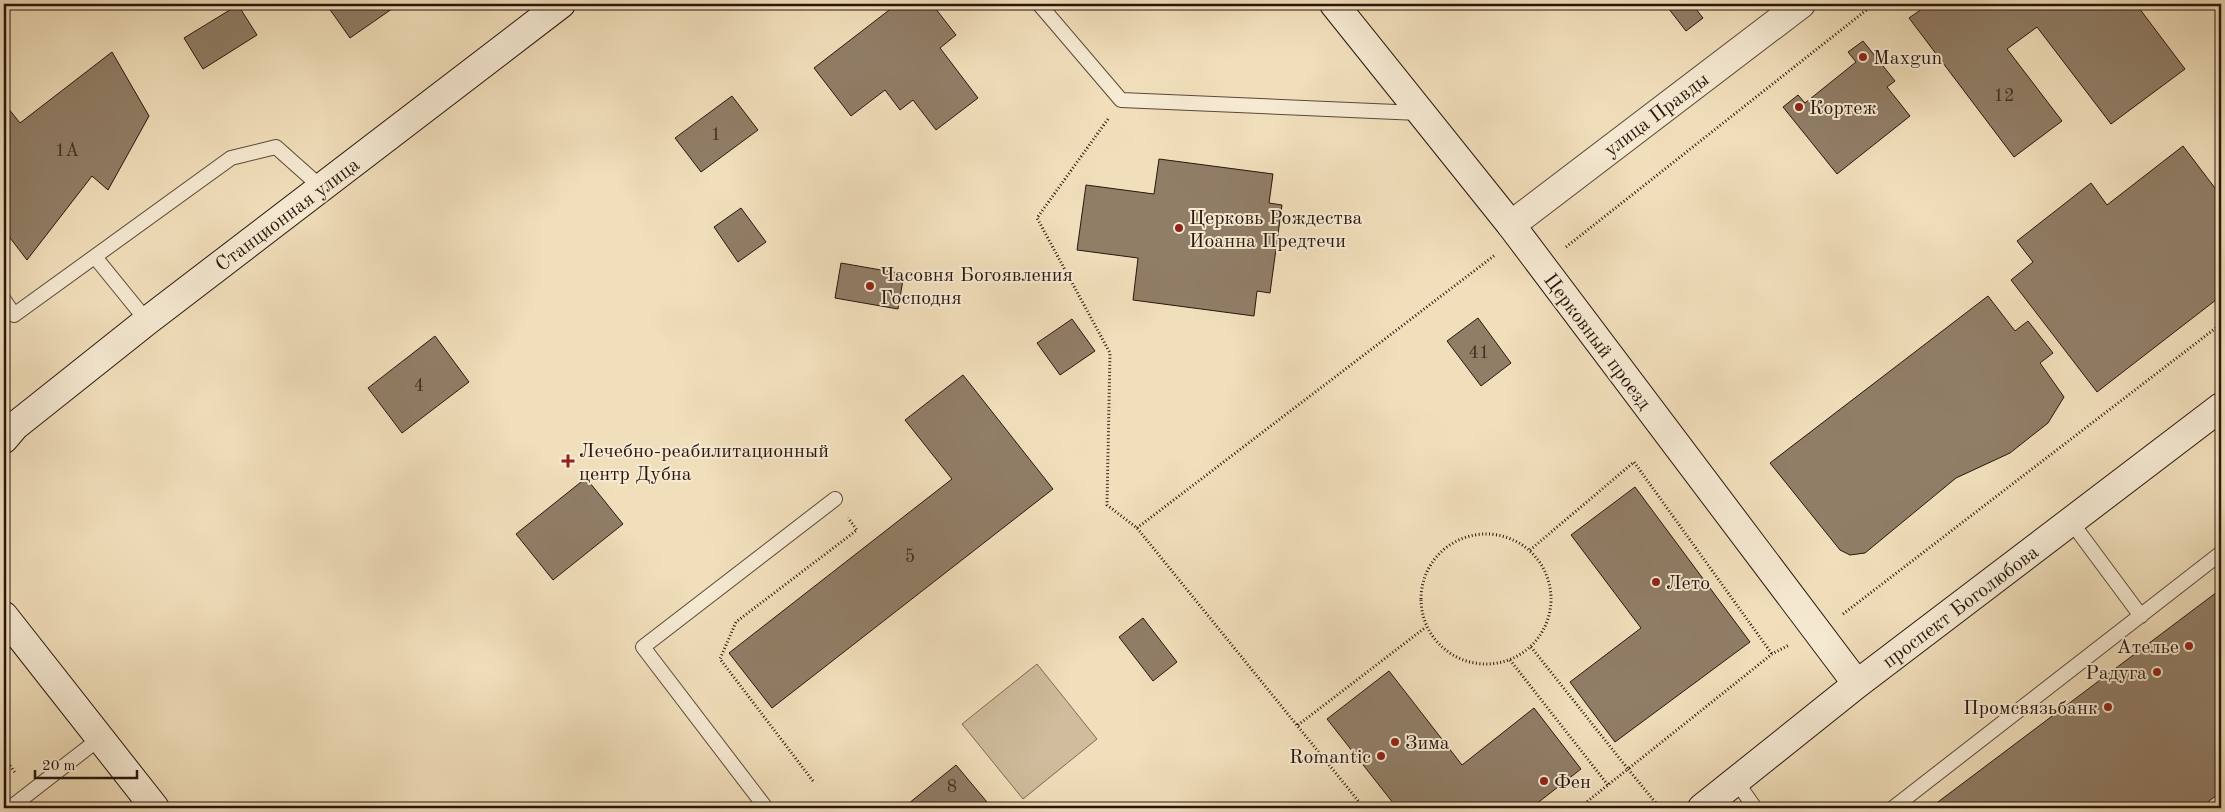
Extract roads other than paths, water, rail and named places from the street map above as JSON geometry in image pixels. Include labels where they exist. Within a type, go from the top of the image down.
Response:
[{"type":"main road","name":"Станционная улица","points":[[8,433],[147,321],[561,4]]},
{"type":"main road","name":"Церковный проезд","points":[[1334,4],[1515,231],[1857,684]]},
{"type":"main road","name":"улица Правды","points":[[1515,231],[1801,4]]},
{"type":"main road","name":"проспект Боголюбова","points":[[1702,808],[1857,684],[2072,523],[2221,408]]},
{"type":"main road","points":[[4,616],[154,808]]},
{"type":"lane","points":[[1038,4],[1121,100],[1419,113]]},
{"type":"lane","points":[[4,300],[14,315],[231,158],[276,147],[322,188]]},
{"type":"lane","points":[[95,257],[147,321]]},
{"type":"lane","points":[[766,808],[643,647],[835,499]]},
{"type":"lane","points":[[2072,523],[2141,616]]},
{"type":"lane","points":[[1893,808],[2221,553]]},
{"type":"lane","points":[[10,808],[99,739]]},
{"type":"lane","points":[[1736,781],[1756,808]]},
{"type":"place","name":"Maxgun","points":[[1863,57]]},
{"type":"place","name":"Кортеж","points":[[1799,107]]},
{"type":"place","name":"Церковь Рождества Иоанна Предтечи","points":[[1179,228]]},
{"type":"place","name":"Часовня Богоявления Господня","points":[[870,286]]},
{"type":"place","name":"Лечебно-реабилитационный центр Дубна","points":[[568,461]]},
{"type":"place","name":"Лето","points":[[1656,582]]},
{"type":"place","name":"Ателье","points":[[2189,646]]},
{"type":"place","name":"Радуга","points":[[2157,672]]},
{"type":"place","name":"Промсвязьбанк","points":[[2108,707]]},
{"type":"place","name":"Зима","points":[[1395,742]]},
{"type":"place","name":"Romantic","points":[[1381,756]]},
{"type":"place","name":"Фен","points":[[1544,781]]}]
